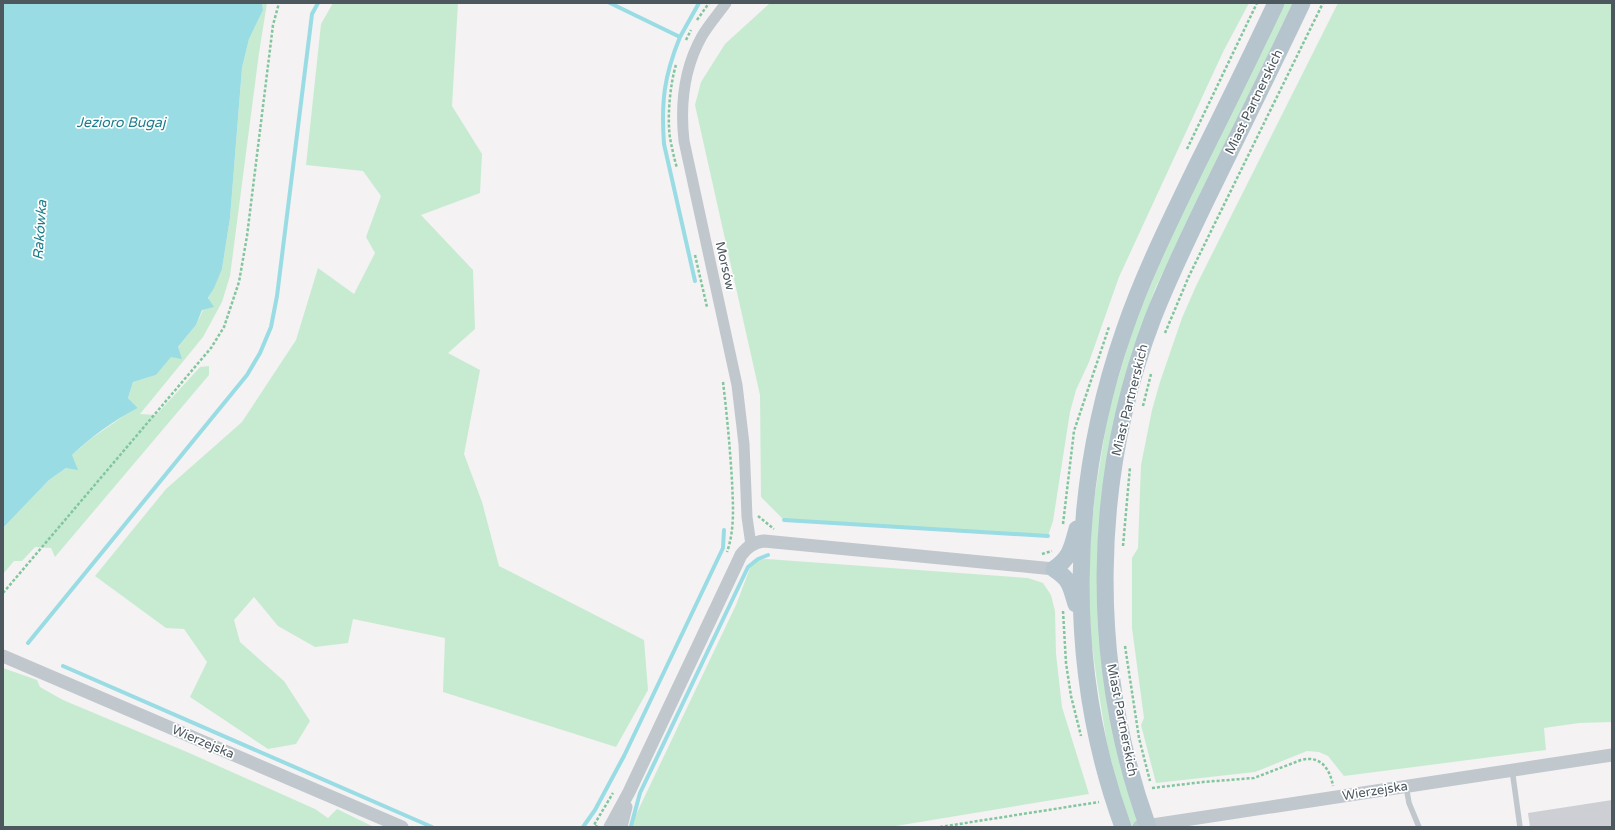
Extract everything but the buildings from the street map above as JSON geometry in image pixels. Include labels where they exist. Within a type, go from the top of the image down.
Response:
[{"type":"main road","name":"Miast Partnerskich","points":[[1123,827],[1108,776],[1093,712],[1082,619],[1082,559],[1093,449],[1104,399],[1117,351],[1134,302],[1178,205],[1276,3]]},
{"type":"main road","name":"Miast Partnerskich","points":[[1148,827],[1126,752],[1116,704],[1107,640],[1105,603],[1108,510],[1116,454],[1132,384],[1158,305],[1198,217],[1302,3]]},
{"type":"main road","points":[[1082,619],[1070,583],[1064,576],[1050,568],[1068,557],[1079,521],[1086,507]]},
{"type":"street","name":"Morsów","points":[[726,3],[703,35],[690,66],[682,106],[682,126],[703,233],[737,385],[744,444],[747,517],[751,545]]},
{"type":"street","points":[[610,827],[629,792],[741,555],[751,545],[764,541],[1050,568]]},
{"type":"street","name":"Wierzejska","points":[[3,656],[402,827]]},
{"type":"street","name":"Wierzejska","points":[[1139,827],[1512,769],[1612,755]]},
{"type":"street","points":[[622,827],[629,792]]},
{"type":"lane","points":[[1512,769],[1520,827]]},
{"type":"lane","points":[[1406,786],[1409,803],[1419,827]]},
{"type":"path","points":[[3,593],[211,348],[224,327],[239,282],[247,236],[273,24],[279,3]]},
{"type":"path","points":[[684,45],[688,35],[709,3]]},
{"type":"path","points":[[1165,333],[1189,276],[1324,3]]},
{"type":"path","points":[[677,64],[670,97],[670,137],[678,172]]},
{"type":"path","points":[[695,252],[708,311]]},
{"type":"path","points":[[1142,407],[1152,371]]},
{"type":"path","points":[[723,376],[729,434],[733,517],[731,540],[727,554]]},
{"type":"path","points":[[1122,547],[1131,460]]},
{"type":"path","points":[[1045,554],[1050,568]]},
{"type":"path","points":[[1063,604],[1066,663],[1070,696]]},
{"type":"path","points":[[1124,643],[1139,738],[1154,795]]},
{"type":"path","points":[[1152,788],[1254,778],[1309,758],[1326,766],[1331,776],[1334,789]]},
{"type":"path","points":[[599,827],[593,826],[613,792]]},
{"type":"path","points":[[940,827],[1099,802]]},
{"type":"green space","points":[[262,3],[267,3],[259,53],[230,276],[222,302],[203,337],[140,414],[156,415],[200,367],[209,366],[209,375],[55,557],[51,548],[35,547],[22,561],[14,561],[3,574],[3,528],[49,480],[66,468],[72,455],[89,440],[125,415],[138,408],[128,398],[133,382],[156,375],[196,325],[222,269],[230,218],[242,68],[249,39],[263,10]]},
{"type":"green space","points":[[333,3],[458,3],[452,106],[482,154],[480,193],[421,215],[473,270],[475,329],[448,353],[480,370],[464,454],[482,502],[499,566],[644,640],[648,690],[616,747],[443,692],[445,638],[353,619],[348,643],[315,647],[278,626],[254,597],[234,620],[240,642],[284,681],[310,721],[296,744],[268,749],[190,697],[207,662],[184,629],[166,628],[95,576],[166,489],[242,422],[296,340],[318,268],[354,294],[375,253],[366,237],[381,196],[363,171],[306,165],[321,24]]},
{"type":"green space","points":[[770,3],[1249,3],[1223,52],[1119,277],[1089,362],[1076,390],[1070,412],[1053,521],[1048,536],[784,520],[761,497],[760,395],[695,105],[701,82],[725,44]]},
{"type":"green space","points":[[1285,3],[1293,3],[1155,289],[1130,360],[1110,441],[1100,514],[1100,637],[1104,678],[1117,750],[1130,800],[1140,827],[1132,827],[1119,790],[1107,744],[1091,638],[1088,576],[1090,541],[1095,494],[1108,413],[1133,328],[1170,238]]},
{"type":"green space","points":[[1338,3],[1612,3],[1612,722],[1579,723],[1544,728],[1546,750],[1344,776],[1328,756],[1319,752],[1307,751],[1255,772],[1156,783],[1141,725],[1144,718],[1132,628],[1132,558],[1138,548],[1141,465],[1152,410],[1182,318],[1196,286]]},
{"type":"green space","points":[[767,559],[1028,578],[1043,583],[1051,595],[1055,611],[1056,654],[1062,707],[1089,794],[890,827],[633,827],[633,821],[736,605],[753,560]]},
{"type":"green space","points":[[3,668],[37,680],[40,687],[63,700],[187,752],[315,809],[328,818],[337,809],[374,827],[3,827]]},
{"type":"water","name":"Jezioro Bugaj","points":[[3,3],[262,3],[263,10],[249,39],[242,68],[230,218],[222,269],[208,298],[214,307],[202,310],[196,325],[178,347],[182,359],[171,357],[156,375],[133,382],[128,398],[138,408],[95,435],[72,455],[78,470],[66,468],[49,480],[3,528]]},
{"type":"waterway","points":[[28,643],[247,375],[260,353],[271,327],[277,296],[312,14],[318,3]]},
{"type":"waterway","points":[[610,3],[680,37],[699,3]]},
{"type":"waterway","points":[[680,37],[667,77],[663,129],[664,144],[695,281]]},
{"type":"waterway","points":[[784,520],[1048,536]]},
{"type":"waterway","points":[[583,827],[595,810],[624,756],[723,548],[724,530]]},
{"type":"waterway","points":[[631,826],[640,793],[748,567],[758,559],[768,555]]},
{"type":"waterway","points":[[63,666],[432,827]]},
{"type":"water label","name":"Rakówka","points":[[40,230]]}]
